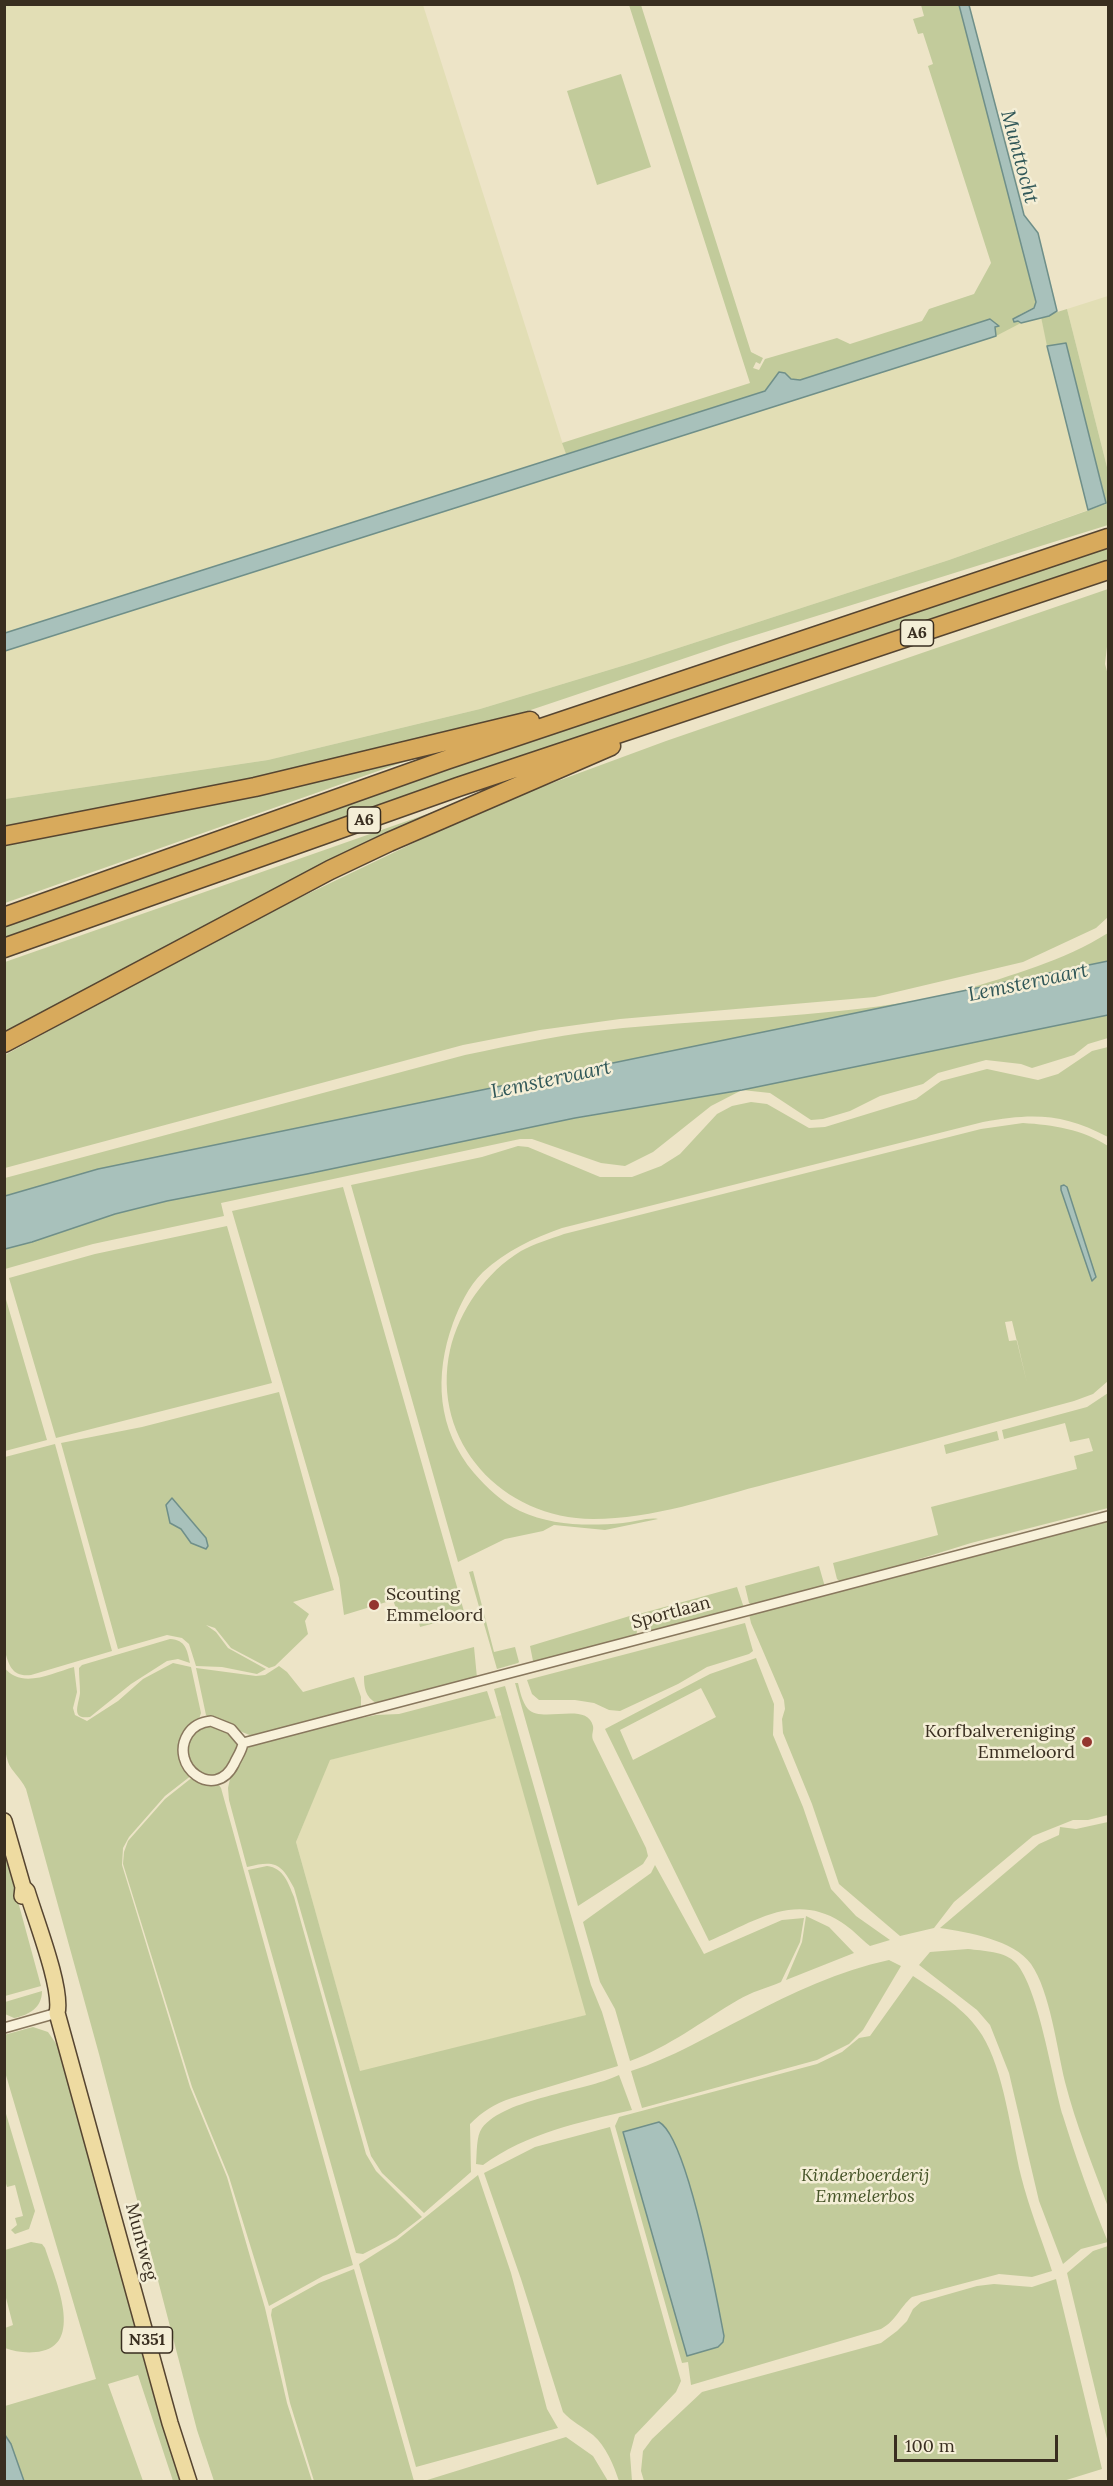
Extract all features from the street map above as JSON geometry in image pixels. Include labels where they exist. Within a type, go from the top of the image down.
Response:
[{"type":"highway","name":"A6","points":[[4,917],[605,705],[1108,538]]},
{"type":"highway","name":"A6","points":[[4,948],[447,790],[1108,570]]},
{"type":"highway","name":"A6","points":[[4,1043],[330,870],[441,819],[725,696]]},
{"type":"highway","name":"A6","points":[[4,836],[255,787],[336,769],[489,729],[605,705]]},
{"type":"main road","name":"Muntweg","points":[[4,1821],[60,2003],[57,2013],[170,2423],[189,2481]]},
{"type":"street","name":"Sportlaan","points":[[243,1743],[1108,1516]]},
{"type":"street","points":[[211,1721],[225,1725],[236,1733],[243,1743],[229,1773],[221,1780],[208,1780],[198,1776],[187,1765],[183,1755],[188,1735],[194,1727],[205,1722],[211,1721]]},
{"type":"street","points":[[4,2028],[57,2013]]},
{"type":"shaded area","points":[[4,5],[423,5],[566,454],[5,633]]},
{"type":"shaded area","points":[[1108,296],[1108,471],[1067,309]]},
{"type":"shaded area","points":[[1041,317],[1088,510],[949,560],[632,663],[480,709],[268,760],[5,799],[5,651],[990,338],[1025,321]]},
{"type":"shaded area","points":[[502,1715],[587,2015],[360,2072],[296,1842],[329,1760]]},
{"type":"green space","points":[[629,5],[641,5],[751,352],[763,358],[760,364],[756,362],[753,368],[759,370],[765,359],[837,338],[850,344],[922,321],[929,309],[974,294],[991,263],[928,66],[933,64],[923,33],[918,34],[913,19],[924,16],[921,5],[959,5],[1036,306],[1019,315],[1018,321],[1021,323],[996,336],[994,325],[989,320],[800,380],[791,379],[785,373],[779,372],[765,391],[566,454],[562,443],[750,383]]},
{"type":"green space","points":[[621,74],[651,167],[597,185],[567,91]]},
{"type":"green space","points":[[1067,309],[1108,471],[1108,525],[730,643],[498,721],[334,764],[5,830],[5,799],[268,760],[480,709],[632,663],[949,560],[1106,504],[1066,344],[1047,346],[1041,317]]},
{"type":"green space","points":[[1108,546],[1108,561],[557,745],[5,940],[5,925],[553,732]]},
{"type":"green space","points":[[1108,589],[1108,638],[1105,664],[1108,675],[1108,917],[1096,928],[1023,962],[875,997],[620,1019],[540,1030],[463,1045],[5,1168],[5,1055],[237,928],[455,823],[517,796],[666,741]]},
{"type":"green space","points":[[446,747],[5,903],[5,841]]},
{"type":"green space","points":[[524,780],[5,1042],[5,962]]},
{"type":"green space","points":[[1108,933],[1108,961],[961,991],[1073,952]]},
{"type":"green space","points":[[914,1001],[98,1169],[5,1196],[5,1178],[465,1055],[603,1030],[805,1014]]},
{"type":"green space","points":[[1108,1015],[1108,1038],[1088,1044],[1074,1055],[1032,1068],[1021,1064],[986,1060],[938,1073],[923,1084],[880,1096],[850,1111],[823,1119],[811,1120],[770,1093],[742,1090]]},
{"type":"green space","points":[[1108,1047],[1108,1137],[1076,1123],[1047,1117],[1017,1117],[983,1122],[562,1228],[520,1246],[492,1264],[473,1284],[462,1303],[453,1323],[443,1363],[442,1401],[452,1438],[462,1456],[474,1473],[495,1494],[513,1507],[532,1516],[558,1522],[584,1524],[658,1519],[605,1530],[554,1525],[543,1531],[505,1539],[458,1562],[351,1185],[482,1157],[518,1146],[528,1147],[600,1177],[632,1177],[661,1166],[680,1154],[717,1114],[732,1106],[751,1102],[767,1104],[809,1128],[825,1127],[916,1099],[941,1081],[987,1069],[1038,1080],[1058,1074],[1092,1051]]},
{"type":"green space","points":[[742,1090],[711,1106],[653,1152],[625,1166],[601,1163],[532,1139],[520,1139],[221,1203],[224,1216],[93,1244],[5,1269],[4,1249],[115,1214],[167,1201],[575,1118]]},
{"type":"green space","points":[[1023,1123],[1067,1129],[1108,1146],[1108,1381],[1093,1394],[1074,1401],[660,1512],[593,1519],[560,1516],[530,1506],[503,1490],[480,1469],[463,1444],[451,1415],[447,1384],[450,1350],[454,1335],[467,1307],[486,1281],[496,1270],[521,1251],[564,1234],[981,1129]],"holes":[[[1012,1321],[1017,1340],[1009,1341],[1005,1322]]]},
{"type":"green space","points":[[343,1187],[465,1615],[420,1627],[417,1615],[400,1619],[393,1600],[344,1615],[339,1578],[232,1211]]},
{"type":"green space","points":[[227,1226],[272,1383],[56,1438],[9,1278],[95,1254]]},
{"type":"green space","points":[[5,1296],[47,1440],[4,1451]]},
{"type":"green space","points":[[279,1392],[334,1590],[293,1602],[309,1614],[305,1621],[308,1634],[275,1666],[269,1668],[231,1648],[215,1628],[206,1625],[216,1632],[228,1648],[266,1669],[257,1674],[222,1667],[196,1666],[189,1644],[182,1638],[167,1635],[118,1649],[61,1443],[142,1427]],"holes":[[[166,1505],[180,1507],[206,1538],[206,1549],[191,1543],[181,1529],[170,1523]]]},
{"type":"green space","points":[[1108,1393],[1108,1508],[971,1543],[842,1583],[837,1579],[833,1563],[938,1535],[931,1507],[1077,1469],[1074,1456],[1093,1451],[1089,1438],[1070,1442],[1065,1423],[1004,1439],[1002,1430],[1087,1407]]},
{"type":"green space","points":[[997,1431],[999,1440],[946,1454],[944,1445]]},
{"type":"green space","points":[[55,1444],[112,1651],[25,1675],[13,1670],[5,1651],[5,1457]]},
{"type":"green space","points":[[1108,1520],[1108,1815],[1088,1820],[1073,1820],[1033,1836],[954,1902],[934,1928],[900,1936],[839,1884],[812,1804],[783,1733],[784,1700],[749,1614]]},
{"type":"green space","points":[[819,1566],[825,1587],[753,1606],[749,1603],[745,1586]]},
{"type":"green space","points":[[473,1571],[494,1652],[515,1647],[518,1663],[497,1669],[469,1572]]},
{"type":"green space","points":[[737,1587],[744,1608],[650,1633],[643,1629],[639,1614]]},
{"type":"green space","points":[[633,1615],[637,1632],[635,1637],[534,1666],[530,1646]]},
{"type":"green space","points":[[745,1623],[753,1651],[749,1654],[707,1667],[678,1684],[620,1711],[575,1700],[539,1700],[532,1694],[527,1680]]},
{"type":"green space","points":[[170,1639],[183,1644],[190,1663],[178,1659],[167,1661],[131,1684],[90,1717],[78,1714],[79,1668],[82,1665]]},
{"type":"green space","points":[[474,1647],[477,1678],[379,1704],[367,1693],[364,1676]]},
{"type":"green space","points":[[756,1658],[774,1704],[773,1735],[803,1807],[831,1889],[856,1916],[890,1940],[870,1946],[841,1922],[824,1913],[790,1910],[758,1919],[709,1941],[605,1729],[710,1674]],"holes":[[[701,1688],[716,1717],[633,1760],[620,1730]]]},
{"type":"green space","points":[[173,1663],[191,1667],[201,1713],[182,1741],[192,1775],[165,1796],[129,1837],[123,1848],[122,1865],[190,2087],[227,2177],[265,2308],[287,2403],[312,2481],[214,2481],[197,2430],[99,2054],[26,1789],[9,1765],[6,1751],[3,1727],[4,1667],[19,1678],[28,1679],[47,1676],[74,1667],[77,1692],[73,1708],[75,1715],[87,1721],[118,1701],[143,1679]]},
{"type":"green space","points":[[279,1666],[287,1672],[303,1692],[354,1677],[361,1697],[361,1707],[252,1736],[210,1719],[206,1715],[196,1668],[256,1676],[265,1675]]},
{"type":"green space","points":[[515,1683],[518,1683],[528,1709],[535,1713],[582,1715],[589,1719],[593,1726],[593,1740],[646,1848],[648,1856],[643,1864],[578,1906]]},
{"type":"green space","points":[[505,1686],[591,1985],[602,2012],[618,2066],[512,2098],[484,2112],[470,2124],[471,2172],[424,2213],[382,2173],[371,2156],[294,1888],[285,1873],[276,1866],[264,1864],[247,1867],[229,1800],[228,1788],[231,1774],[246,1749],[252,1745],[293,1732],[376,1715],[399,1714],[487,1691],[496,1718],[330,1760],[296,1842],[360,2071],[586,2015],[494,1689]]},
{"type":"green space","points":[[208,1723],[228,1730],[238,1743],[228,1771],[213,1778],[195,1772],[187,1749],[187,1743],[193,1733]]},
{"type":"green space","points":[[194,1776],[219,1785],[221,1788],[353,2265],[323,2276],[269,2306],[229,2177],[192,2087],[123,1864],[128,1841],[165,1799]]},
{"type":"green space","points":[[1108,1822],[1108,2207],[1074,2114],[1048,2004],[1038,1975],[1023,1956],[1002,1943],[989,1938],[940,1928],[1039,1844],[1059,1835],[1060,1827],[1076,1829]]},
{"type":"green space","points":[[4,1850],[41,1986],[5,1996],[4,1996]]},
{"type":"green space","points":[[655,1865],[704,1954],[782,1920],[804,1918],[800,1942],[781,1982],[743,1997],[672,2041],[630,2061],[615,2009],[600,1982],[583,1922],[651,1873]]},
{"type":"green space","points":[[267,1866],[281,1873],[294,1897],[366,2154],[376,2171],[422,2217],[396,2237],[363,2254],[356,2253],[248,1870]]},
{"type":"green space","points":[[806,1916],[829,1927],[854,1953],[786,1980],[802,1942]]},
{"type":"green space","points":[[968,1949],[1006,1956],[1016,1963],[1024,1976],[1038,2013],[1063,2116],[1108,2242],[1081,2249],[1063,2264],[1039,2201],[1009,2073],[990,2025],[977,2010],[919,1965],[930,1952]]},
{"type":"green space","points":[[889,1960],[901,1966],[863,2030],[849,2044],[817,2060],[642,2108],[631,2071],[676,2053],[817,1983]]},
{"type":"green space","name":"Kinderboerderij Emmelerbos","points":[[913,1976],[968,2017],[990,2049],[1006,2103],[1024,2188],[1052,2271],[1032,2277],[999,2274],[912,2297],[891,2322],[881,2329],[691,2385],[688,2362],[682,2363],[615,2126],[619,2117],[817,2064],[842,2052],[859,2038],[870,2036]]},
{"type":"green space","points":[[42,1991],[40,2002],[34,2010],[14,2018],[5,2014],[5,2002]]},
{"type":"green space","points":[[33,2027],[48,2032],[57,2045],[131,2310],[184,2481],[173,2481],[138,2375],[108,2384],[143,2481],[24,2481],[11,2444],[5,2435],[5,2406],[96,2379],[5,2072],[4,2035]]},
{"type":"green space","points":[[619,2075],[632,2110],[554,2130],[518,2145],[483,2165],[476,2164],[480,2131],[493,2118],[508,2109]]},
{"type":"green space","points":[[4,2107],[35,2211],[29,2229],[15,2234],[11,2230],[17,2225],[15,2218],[23,2216],[15,2185],[7,2187],[5,2180]]},
{"type":"green space","points":[[610,2127],[681,2381],[676,2392],[635,2435],[630,2454],[632,2481],[619,2481],[609,2456],[598,2440],[563,2412],[521,2279],[484,2173],[535,2147]]},
{"type":"green space","points":[[478,2175],[511,2273],[547,2409],[558,2428],[416,2467],[359,2264],[397,2240]]},
{"type":"green space","points":[[31,2242],[42,2244],[45,2248],[59,2290],[64,2321],[62,2335],[55,2345],[42,2351],[28,2352],[5,2348],[5,2328],[13,2325],[5,2294],[5,2250]]},
{"type":"green space","points":[[1108,2246],[1108,2443],[1067,2273],[1093,2251]]},
{"type":"green space","points":[[354,2269],[414,2481],[314,2481],[290,2403],[271,2315],[272,2309],[319,2283]]},
{"type":"green space","points":[[1056,2279],[1102,2469],[1060,2482],[644,2481],[641,2471],[643,2451],[652,2439],[702,2392],[881,2343],[907,2321],[913,2309],[921,2302],[977,2286],[994,2284],[1032,2287]]},
{"type":"green space","points":[[566,2437],[593,2456],[608,2481],[424,2481]]},
{"type":"water","points":[[959,5],[969,5],[1024,215],[1038,233],[1057,311],[1049,316],[1021,323],[1014,322],[1013,319],[1034,308],[1036,302]]},
{"type":"water","points":[[990,319],[999,326],[995,327],[996,336],[5,651],[5,633],[765,391],[779,372],[785,373],[791,379],[800,380]]},
{"type":"water","points":[[1066,343],[1106,503],[1088,510],[1047,346]]},
{"type":"water","name":"Lemstervaart","points":[[1108,961],[1108,1015],[742,1090],[575,1118],[167,1201],[115,1214],[5,1249],[5,1196],[98,1169]]},
{"type":"water","points":[[1061,1186],[1067,1187],[1096,1277],[1092,1281],[1061,1190]]},
{"type":"water","points":[[172,1498],[206,1538],[208,1546],[206,1549],[191,1543],[181,1529],[170,1523],[166,1505]]},
{"type":"water","points":[[659,2122],[670,2134],[690,2187],[708,2256],[724,2336],[723,2342],[718,2347],[687,2356],[623,2132]]},
{"type":"water","points":[[5,2435],[11,2444],[24,2481],[5,2481]]},
{"type":"place","name":"Scouting Emmeloord","points":[[374,1605]]},
{"type":"place","name":"Korfbalvereniging Emmeloord","points":[[1087,1742]]},
{"type":"water label","name":"Munttocht","points":[[1019,157]]}]
